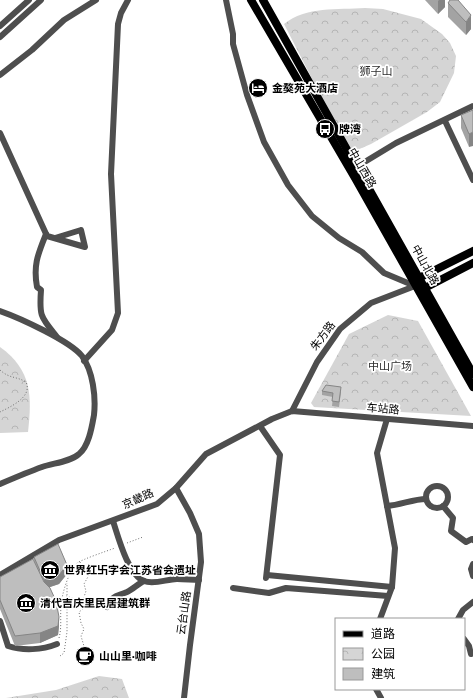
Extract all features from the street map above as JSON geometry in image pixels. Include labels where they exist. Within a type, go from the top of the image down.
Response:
[{"type":"main road","name":"中山西路","points":[[251,0],[418,285],[473,387]]},
{"type":"main road","name":"中山西路","points":[[263,0],[358,166]]},
{"type":"main road","name":"中山北路","points":[[358,166],[418,285],[473,374]]},
{"type":"main road","name":"朱方路","points":[[418,285],[473,251]]},
{"type":"main road","name":"朱方路","points":[[418,285],[473,263]]},
{"type":"street","points":[[0,26],[28,0]]},
{"type":"street","points":[[0,37],[42,0]]},
{"type":"street","points":[[0,75],[32,50],[64,20],[96,0]]},
{"type":"street","points":[[84,360],[112,330],[118,313],[111,174],[118,24],[121,13],[128,0]]},
{"type":"street","points":[[226,0],[233,34],[233,44],[247,95],[264,142],[288,184],[312,216],[339,238],[362,252],[384,273],[418,285]]},
{"type":"street","points":[[358,166],[396,143],[445,121],[473,106]]},
{"type":"street","points":[[445,121],[473,180]]},
{"type":"street","points":[[0,133],[47,236],[85,247],[81,230],[55,238]]},
{"type":"street","points":[[46,234],[36,257],[34,274],[36,287],[41,290],[40,309],[42,318],[60,340]]},
{"type":"street","name":"朱方路","points":[[292,411],[317,362],[340,329],[371,303],[418,285]]},
{"type":"street","points":[[0,311],[38,328],[74,349],[84,360],[88,370],[94,394],[95,406],[90,430],[82,450],[76,456],[28,472],[0,484]]},
{"type":"street","name":"车站路","points":[[292,411],[473,426]]},
{"type":"street","name":"京畿路","points":[[0,575],[59,540],[157,504],[176,488],[206,454],[272,419],[292,411]]},
{"type":"street","points":[[380,618],[392,587],[395,548],[377,453],[387,419]]},
{"type":"street","points":[[260,426],[280,455],[267,576],[392,587]]},
{"type":"street","points":[[435,486],[442,487],[448,495],[447,503],[437,508],[428,503],[426,499],[427,492],[435,486]]},
{"type":"street","name":"云台山路","points":[[176,488],[190,513],[198,534],[201,562],[184,698]]},
{"type":"street","points":[[387,506],[397,505],[417,499],[426,499]]},
{"type":"street","points":[[443,506],[453,518],[451,531],[466,542],[473,540]]},
{"type":"street","points":[[113,521],[121,545],[133,571],[144,581],[156,582],[177,579],[199,580]]},
{"type":"street","points":[[473,564],[471,569],[473,576]]},
{"type":"street","points":[[107,607],[117,595],[127,592],[144,581]]},
{"type":"street","points":[[233,588],[268,593],[286,588],[388,596]]},
{"type":"street","points":[[459,618],[463,610],[473,602]]},
{"type":"street","points":[[0,622],[8,646],[17,649],[34,649],[49,647],[57,644]]},
{"type":"street","points":[[465,640],[469,646],[471,654]]},
{"type":"path","points":[[0,370],[9,377],[26,382],[28,388],[26,394],[21,399],[0,412]]},
{"type":"path","points":[[57,644],[62,627],[62,596],[72,570],[80,562],[143,537]]},
{"type":"path","points":[[80,562],[86,572],[90,573],[84,584],[86,592],[83,609],[79,612],[84,629],[81,636],[86,653]]},
{"type":"path","points":[[60,656],[64,653],[66,647],[67,583]]},
{"type":"path","points":[[66,596],[84,602]]},
{"type":"green space","name":"狮子山","points":[[333,9],[383,9],[421,19],[442,34],[450,43],[456,56],[454,73],[440,102],[427,112],[371,144],[350,153],[284,24],[302,14],[312,12]]},
{"type":"green space","name":"中山广场","points":[[388,315],[418,321],[471,416],[314,407],[311,403],[349,334]]},
{"type":"green space","points":[[0,347],[11,356],[18,365],[28,385],[30,407],[28,432],[0,433]]},
{"type":"green space","points":[[99,676],[122,679],[129,698],[6,698],[56,690]]},
{"type":"building","points":[[450,0],[458,0],[471,15],[466,22],[448,3]]},
{"type":"building","points":[[473,110],[473,132],[469,134],[461,115]]},
{"type":"building","points":[[326,385],[341,387],[339,402],[332,401],[333,393],[322,391]]},
{"type":"building","name":"世界红卐字会江苏省会遗址","points":[[58,544],[67,565],[59,575],[44,580],[34,557]]},
{"type":"building","name":"清代吉庆里民居建筑群","points":[[33,559],[44,582],[50,588],[56,601],[59,617],[58,626],[40,633],[15,636],[0,600],[0,577]]},
{"type":"place","name":"金獒苑大酒店","points":[[258,88]]},
{"type":"place","name":"牌湾","points":[[325,129]]},
{"type":"place","name":"世界红卐字会江苏省会遗址","points":[[50,570]]},
{"type":"place","name":"清代吉庆里民居建筑群","points":[[26,603]]},
{"type":"place","name":"山山里·咖啡","points":[[85,656]]}]
